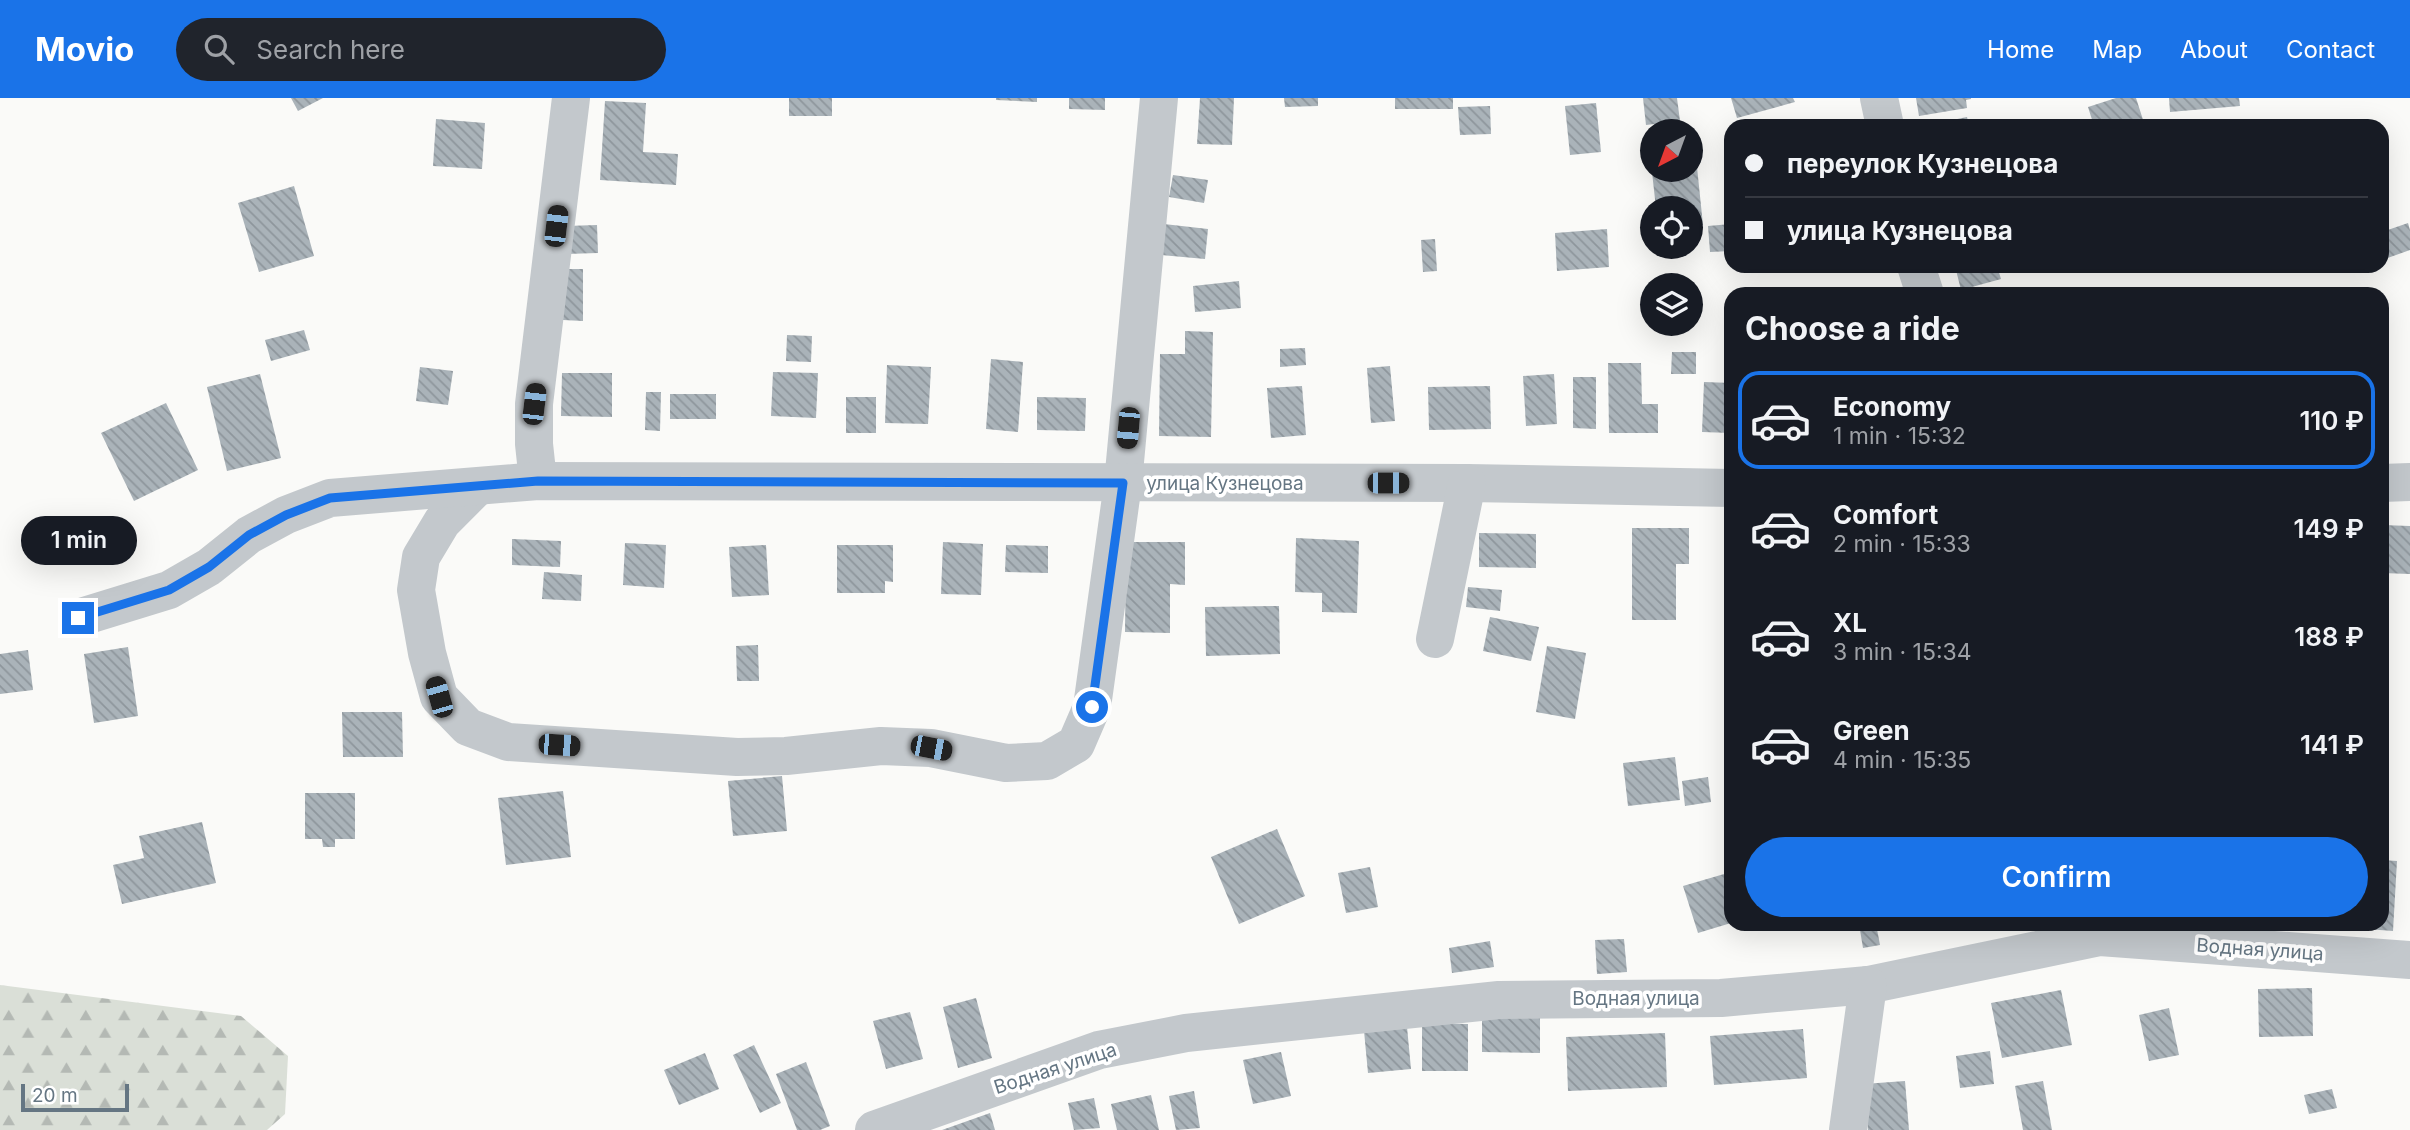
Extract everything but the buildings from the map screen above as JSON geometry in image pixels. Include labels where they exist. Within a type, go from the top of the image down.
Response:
[{"type":"street","points":[[538,481],[534,404],[571,98]]},
{"type":"street","points":[[476,488],[442,522],[421,556],[416,590],[427,653],[439,697],[468,727],[508,742],[737,757],[786,756],[881,746],[931,748],[1006,762],[1047,761],[1076,744],[1092,707],[1123,483],[1159,98]]},
{"type":"street","points":[[1879,98],[1884,119]]},
{"type":"street","name":"улица Кузнецова","points":[[78,618],[169,590],[209,567],[249,535],[286,515],[330,498],[538,481],[1467,483],[1724,488]]},
{"type":"street","points":[[2389,483],[2410,482]]},
{"type":"street","points":[[1435,639],[1467,483]]},
{"type":"street","name":"Водная улица","points":[[874,1130],[1099,1050],[1186,1032],[1499,1000],[1721,998],[1868,985],[2099,931],[2410,960]]},
{"type":"street","points":[[1848,1130],[1868,985]]},
{"type":"green space","points":[[0,985],[241,1016],[288,1056],[285,1114],[267,1130],[0,1130]]},
{"type":"route","points":[[78,618],[169,590],[209,567],[249,535],[286,515],[330,498],[538,481],[1123,483],[1092,707]]}]
